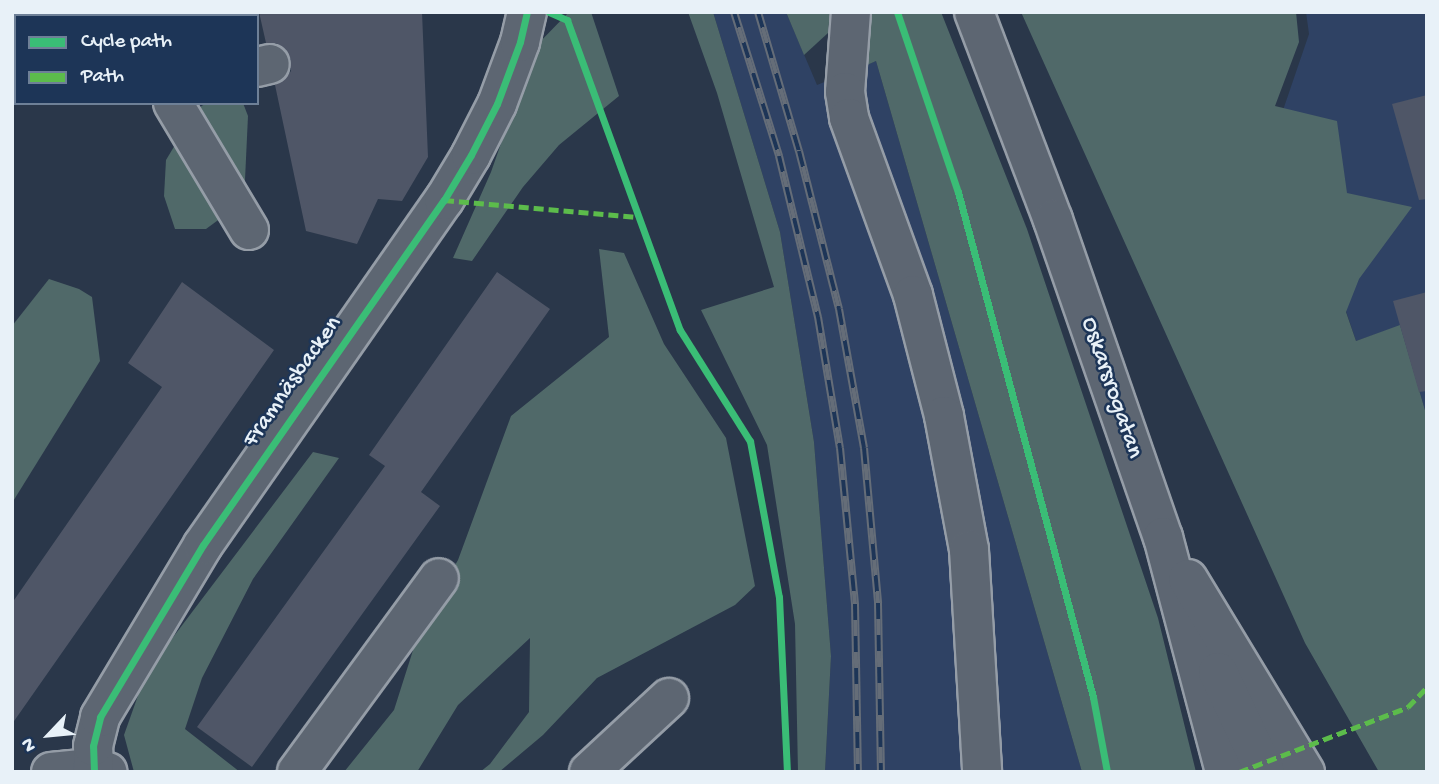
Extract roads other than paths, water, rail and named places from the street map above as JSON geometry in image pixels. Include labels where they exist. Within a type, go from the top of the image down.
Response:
[{"type":"street","name":"Framnäsbacken","points":[[98,771],[93,746],[100,717],[203,545],[444,201],[497,104],[520,42],[527,12]]},
{"type":"street","points":[[851,12],[845,92],[849,118],[913,295],[944,416],[969,550],[982,772]]},
{"type":"street","name":"Oskarsrogatan","points":[[974,12],[1053,220],[1163,537],[1225,772]]},
{"type":"street","points":[[174,105],[249,230]]},
{"type":"street","points":[[1163,537],[1195,620],[1265,772]]},
{"type":"street","points":[[1163,537],[1305,772]]},
{"type":"street","points":[[297,772],[439,578]]},
{"type":"street","points":[[589,772],[669,698]]},
{"type":"street","points":[[51,772],[98,771]]},
{"type":"railway","points":[[734,12],[779,156],[818,317],[840,448],[855,604],[858,772]]},
{"type":"railway","points":[[758,12],[799,151],[839,309],[864,448],[878,603],[881,772]]}]
